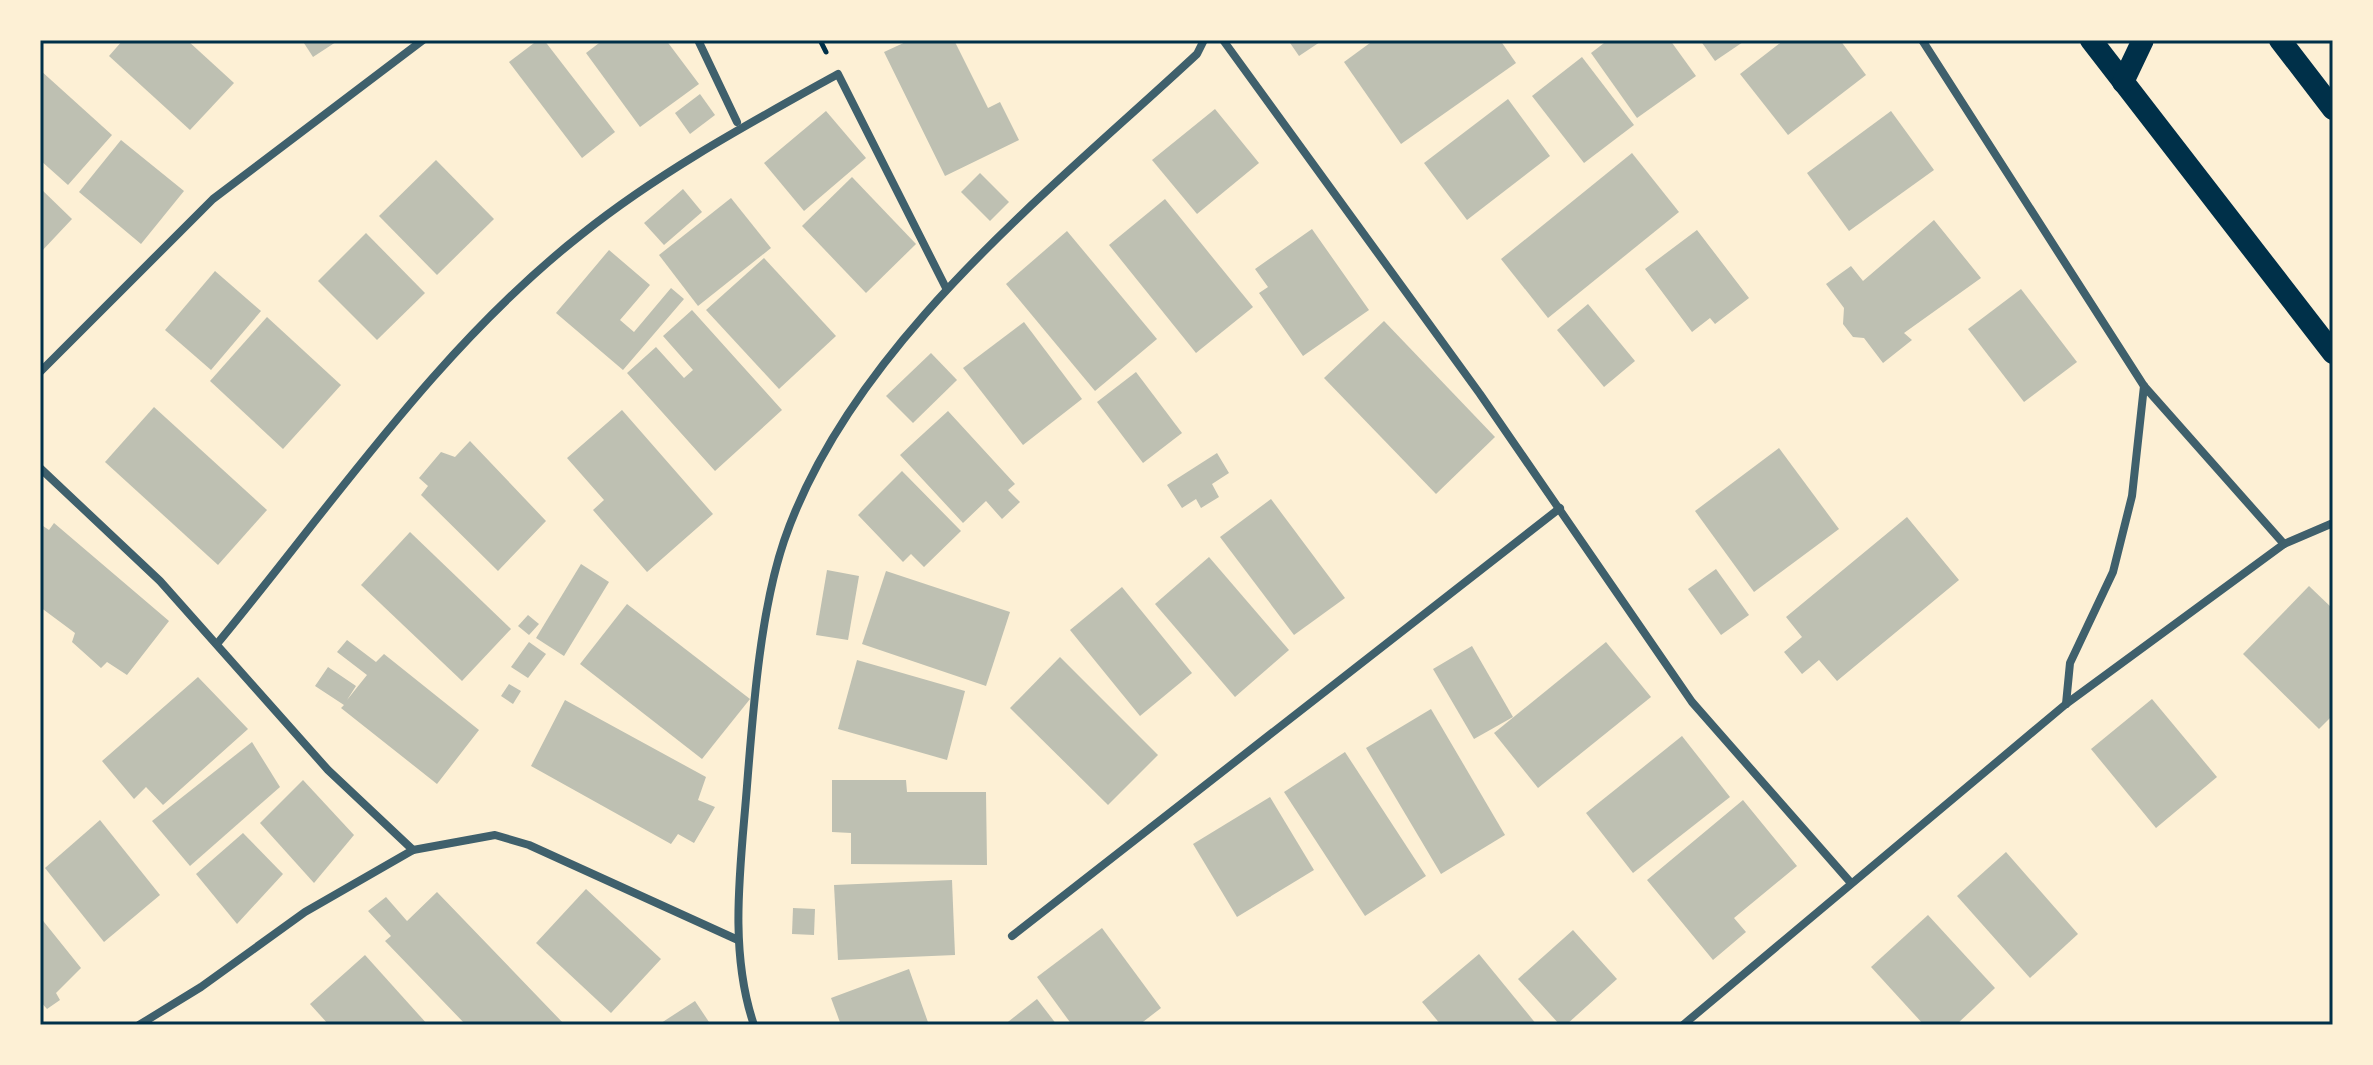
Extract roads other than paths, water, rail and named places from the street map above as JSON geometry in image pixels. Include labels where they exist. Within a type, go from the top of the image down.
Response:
[{"type":"highway","points":[[2091,40],[2333,353]]},
{"type":"highway","points":[[2123,82],[2143,40]]},
{"type":"highway","points":[[2280,40],[2333,109]]},
{"type":"street","points":[[40,372],[213,199],[423,40]]},
{"type":"street","points":[[698,40],[737,122]]},
{"type":"street","points":[[754,1025],[738,940],[751,734],[766,621],[783,543],[818,459],[878,372],[946,288],[1197,54],[1204,40]]},
{"type":"street","points":[[1223,40],[1560,508],[1692,702],[1851,883]]},
{"type":"street","points":[[1922,40],[2144,386],[2284,544]]},
{"type":"street","points":[[217,644],[401,414],[534,275],[644,188],[707,148],[838,74],[946,288]]},
{"type":"street","points":[[2066,704],[2070,663],[2113,572],[2132,496],[2144,386]]},
{"type":"street","points":[[40,468],[160,581],[328,770],[413,850]]},
{"type":"street","points":[[1012,936],[1560,508]]},
{"type":"street","points":[[1683,1025],[2066,704],[2284,544],[2333,523]]},
{"type":"street","points":[[139,1025],[201,987],[305,912],[413,850],[495,835],[529,845],[738,940]]}]
